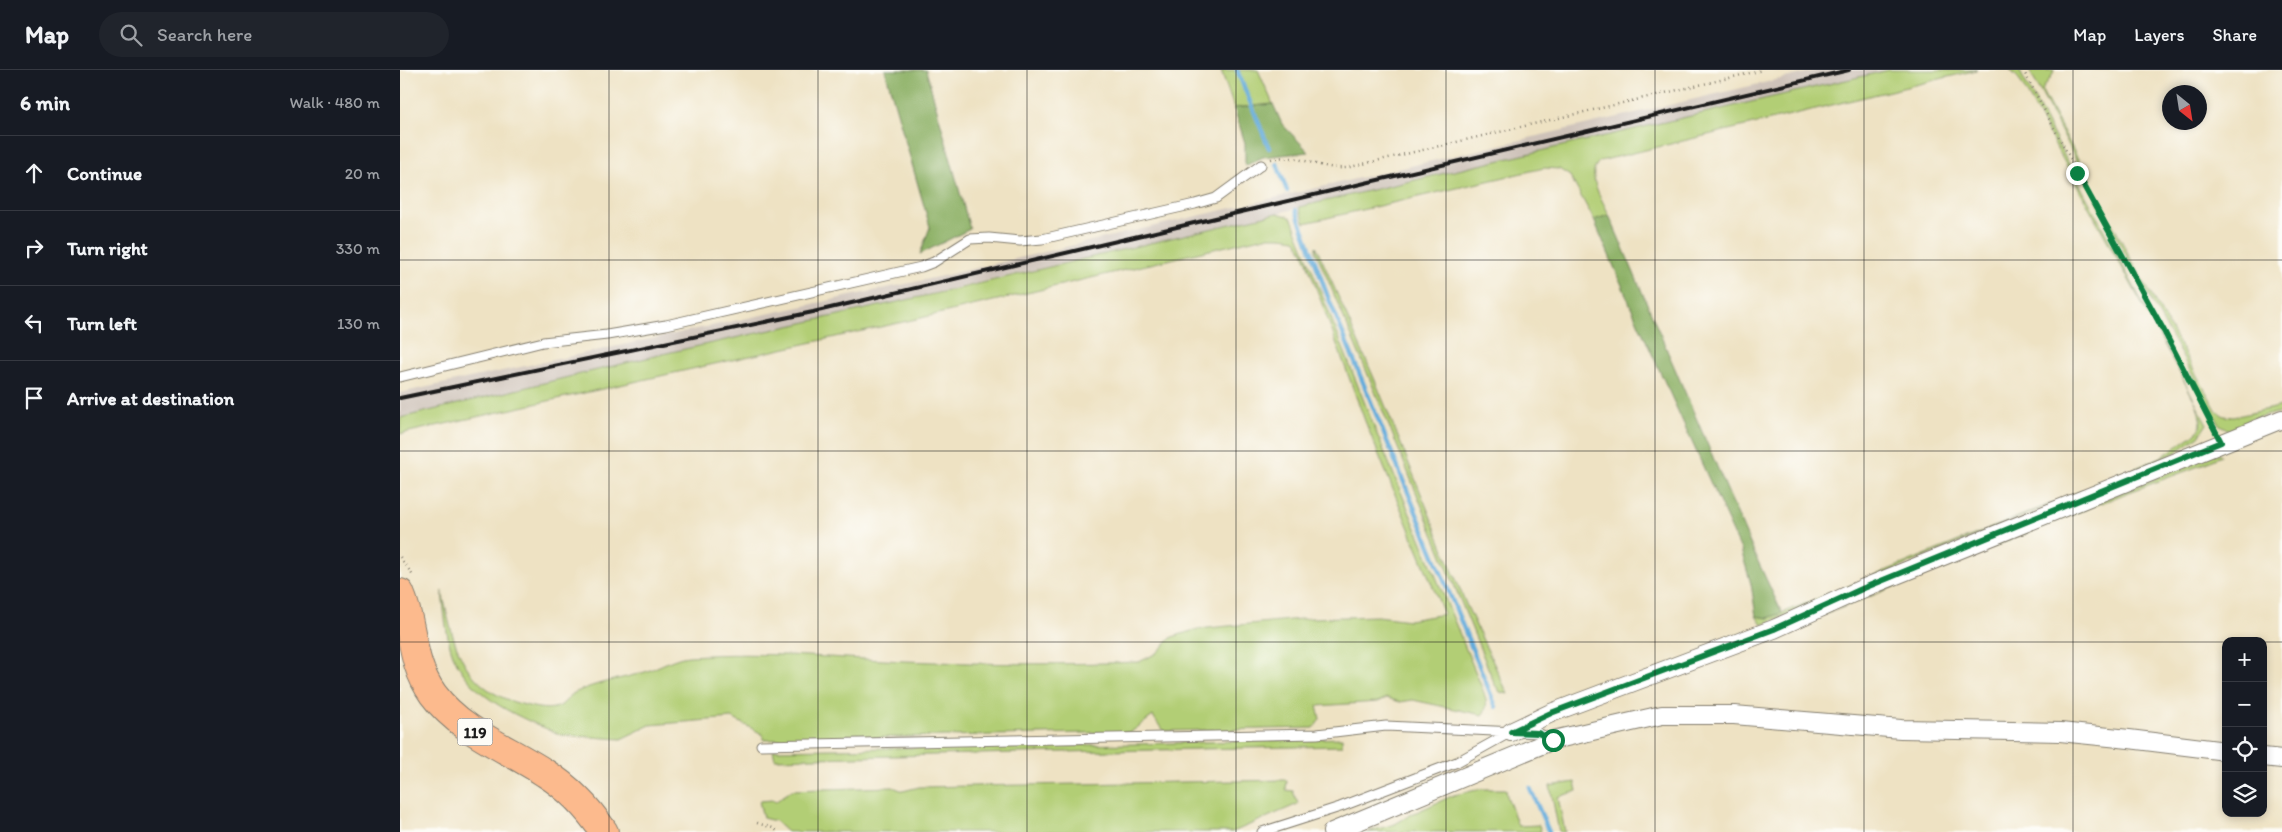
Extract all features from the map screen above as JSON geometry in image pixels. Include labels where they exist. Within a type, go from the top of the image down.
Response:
[{"type":"main road","name":"119","points":[[408,586],[418,664],[427,683],[441,703],[471,730],[545,772],[565,787],[589,811],[604,832]]},
{"type":"street","points":[[1511,732],[1551,713],[1774,629],[1864,588],[2221,442],[2282,419]]},
{"type":"street","points":[[1332,832],[1553,740],[1662,715],[1734,715],[1901,729],[2060,732],[2222,751]]},
{"type":"street","points":[[2267,757],[2282,759]]},
{"type":"lane","points":[[400,378],[543,342],[607,335],[666,325],[921,268],[970,239],[989,238],[1020,241],[1042,239],[1195,204],[1216,198],[1261,165]]},
{"type":"lane","points":[[761,745],[1317,734],[1386,726],[1538,733],[1553,740]]},
{"type":"lane","points":[[1262,832],[1340,807],[1457,762],[1511,732]]},
{"type":"path","points":[[1261,165],[1270,159],[1280,156],[1290,157],[1322,167],[1346,168],[1763,70]]},
{"type":"path","points":[[2023,70],[2221,442]]},
{"type":"path","points":[[400,557],[408,586]]},
{"type":"path","points":[[757,823],[779,832]]},
{"type":"shaded area","points":[[1819,70],[1889,70],[400,418],[400,393],[938,277]]},
{"type":"green space","points":[[885,70],[926,70],[970,229],[920,254],[930,227]]},
{"type":"green space","points":[[1221,70],[1258,70],[1273,104],[1234,108]]},
{"type":"green space","points":[[1889,70],[1977,70],[1600,161],[1596,166],[1594,180],[1609,215],[1594,220],[1570,176],[1559,169],[1544,168],[1305,223],[1299,207]]},
{"type":"green space","points":[[2010,70],[2019,70],[2191,393],[2019,79]]},
{"type":"green space","points":[[2029,70],[2054,70],[2042,91],[2131,259],[2217,411],[2224,416],[2233,417],[2282,406],[2282,412],[2249,419],[2242,426],[2229,430],[2220,425],[2122,248]]},
{"type":"green space","points":[[1273,104],[1282,124],[1309,152],[1263,157],[1245,166],[1245,143],[1234,108]]},
{"type":"green space","points":[[1277,213],[1292,219],[1377,434],[1483,691],[1486,707],[1482,715],[1413,700],[1400,702],[1387,698],[1378,702],[1317,706],[1320,719],[1314,728],[1163,731],[1153,716],[1131,732],[764,740],[762,734],[732,718],[650,725],[621,739],[561,735],[514,714],[499,705],[472,684],[461,671],[453,655],[449,640],[442,591],[457,647],[464,663],[474,677],[487,689],[504,698],[529,706],[547,709],[560,706],[572,694],[583,689],[645,672],[673,660],[689,656],[770,655],[992,663],[1080,664],[1139,662],[1157,653],[1172,637],[1198,629],[1311,618],[1378,616],[1409,620],[1444,614],[1365,421],[1303,252],[1295,239],[1265,237],[921,318],[400,434],[400,418],[667,353],[965,287]]},
{"type":"green space","points":[[1609,215],[1755,555],[1782,613],[1768,618],[1756,616],[1751,584],[1741,550],[1638,323],[1594,220]]},
{"type":"green space","points":[[1316,246],[1374,378],[1466,604],[1508,694],[1500,692],[1495,685],[1316,252]]},
{"type":"green space","points":[[2196,404],[2207,424],[2199,436],[2175,453],[1762,625],[1756,616],[1768,618],[1782,613],[2163,456],[2200,429],[2201,418]]},
{"type":"green space","points":[[2218,452],[2221,456],[2199,466],[2124,494],[1772,636]]},
{"type":"green space","points":[[1342,738],[1342,746],[775,759],[773,750],[1136,744]]},
{"type":"green space","points":[[1287,780],[1286,790],[1293,791],[1298,804],[1233,832],[787,832],[775,821],[763,818],[759,801],[773,800],[775,802],[792,790],[893,787],[903,791],[919,787]]},
{"type":"green space","points":[[1575,782],[1577,791],[1558,797],[1565,832],[1559,832],[1550,786]]},
{"type":"green space","points":[[1481,789],[1506,789],[1518,826],[1539,825],[1541,832],[1367,832],[1395,824],[1454,795]]},
{"type":"waterway","points":[[1237,70],[1269,148]]},
{"type":"waterway","points":[[1277,164],[1287,191]]},
{"type":"waterway","points":[[1296,210],[1328,297],[1496,707]]},
{"type":"waterway","points":[[1530,788],[1549,832]]},
{"type":"railway","points":[[400,398],[813,312],[1849,70]]},
{"type":"route","points":[[1553,740],[1538,733],[1511,732],[1551,713],[1774,629],[1864,588],[2221,442],[2164,331],[2077,173]]}]
